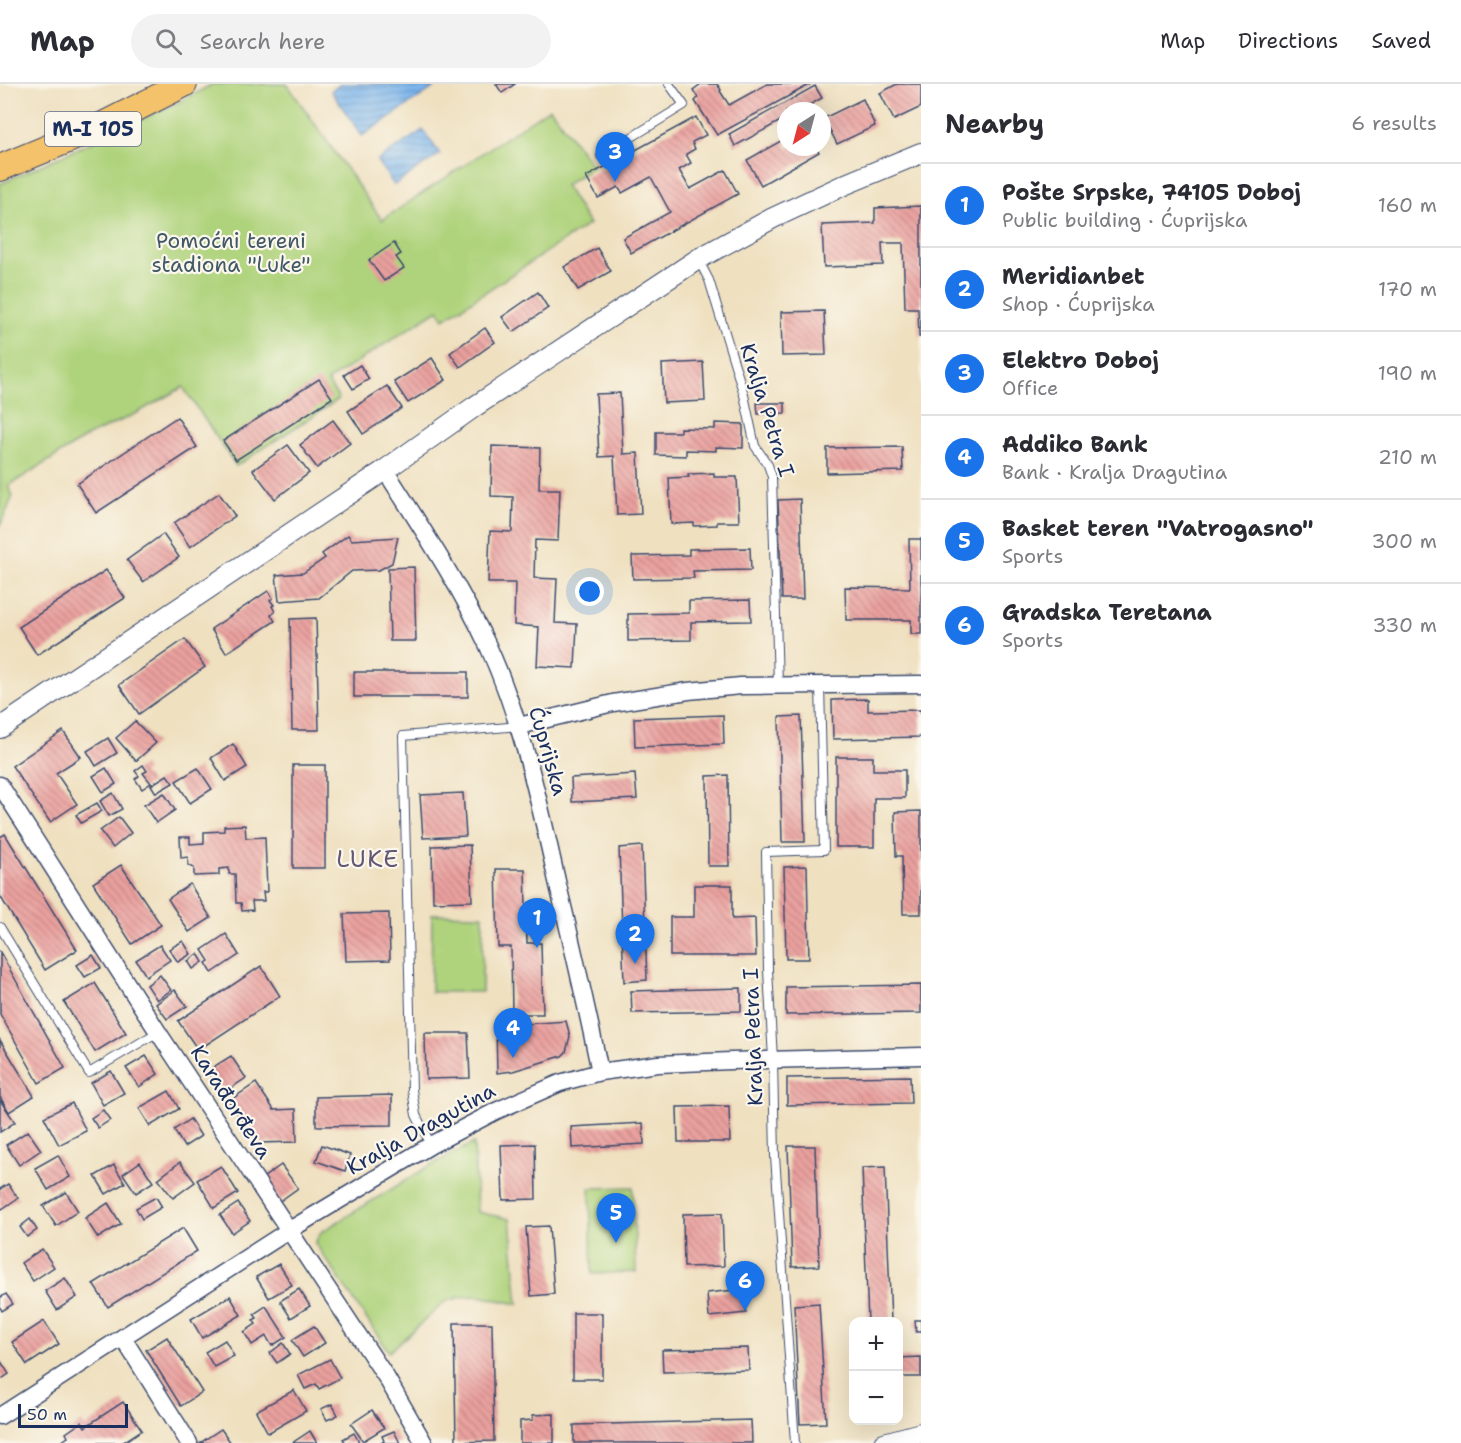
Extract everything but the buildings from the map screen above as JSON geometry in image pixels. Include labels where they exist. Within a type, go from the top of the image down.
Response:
[{"type":"main road","name":"M-I 105","points":[[0,168],[101,126],[184,84]]},
{"type":"street","points":[[0,728],[385,470],[474,406],[698,259],[773,218],[921,153]]},
{"type":"street","name":"Ćuprijska","points":[[385,470],[466,602],[488,647],[519,726],[542,812],[600,1072]]},
{"type":"street","points":[[519,726],[624,702],[699,690],[778,684],[921,684]]},
{"type":"street","name":"Karađorđeva","points":[[0,785],[158,1032],[386,1377],[424,1443]]},
{"type":"street","name":"Kralja Dragutina","points":[[0,1416],[288,1231],[431,1145],[496,1111],[560,1083],[600,1072],[658,1064],[921,1056]]},
{"type":"street","points":[[123,1338],[189,1443]]},
{"type":"street","points":[[884,1443],[921,1433]]},
{"type":"lane","points":[[601,156],[684,105],[669,84]]},
{"type":"lane","name":"Kralja Petra I","points":[[698,259],[710,280],[744,395],[754,446],[768,465],[772,477],[778,684]]},
{"type":"lane","name":"Kralja Petra I","points":[[795,1443],[775,1156],[765,852],[824,850],[820,685]]},
{"type":"lane","points":[[431,1145],[416,1115],[412,1090],[403,736],[519,726]]},
{"type":"lane","points":[[0,927],[89,1073],[158,1032]]},
{"type":"green space","name":"Pomoćni tereni stadiona \"Luke\"","points":[[213,84],[287,84],[382,220],[550,108],[593,167],[565,185],[589,224],[444,319],[438,310],[327,381],[339,399],[236,466],[183,387],[137,413],[88,436],[8,486],[13,496],[0,526],[0,184],[173,105]]},
{"type":"green space","points":[[432,914],[483,915],[482,992],[431,992]]},
{"type":"green space","points":[[474,1143],[477,1212],[510,1219],[518,1304],[478,1296],[461,1297],[445,1302],[389,1352],[315,1243],[321,1232],[431,1165]]},
{"type":"green space","points":[[633,1187],[636,1272],[592,1274],[590,1188]]},
{"type":"water","points":[[341,84],[439,84],[362,136],[331,91]]},
{"type":"water","points":[[423,130],[440,154],[394,185],[377,161]]},
{"type":"place","name":"Elektro Doboj","points":[[615,182]]},
{"type":"place","name":"Pošte Srpske, 74105 Doboj","points":[[537,948]]},
{"type":"place","name":"Meridianbet","points":[[635,964]]},
{"type":"place","name":"Addiko Bank","points":[[513,1058]]},
{"type":"place","name":"Basket teren \"Vatrogasno\"","points":[[616,1243]]},
{"type":"place","name":"Gradska Teretana","points":[[745,1311]]},
{"type":"district","name":"LUKE","points":[[368,859]]}]
